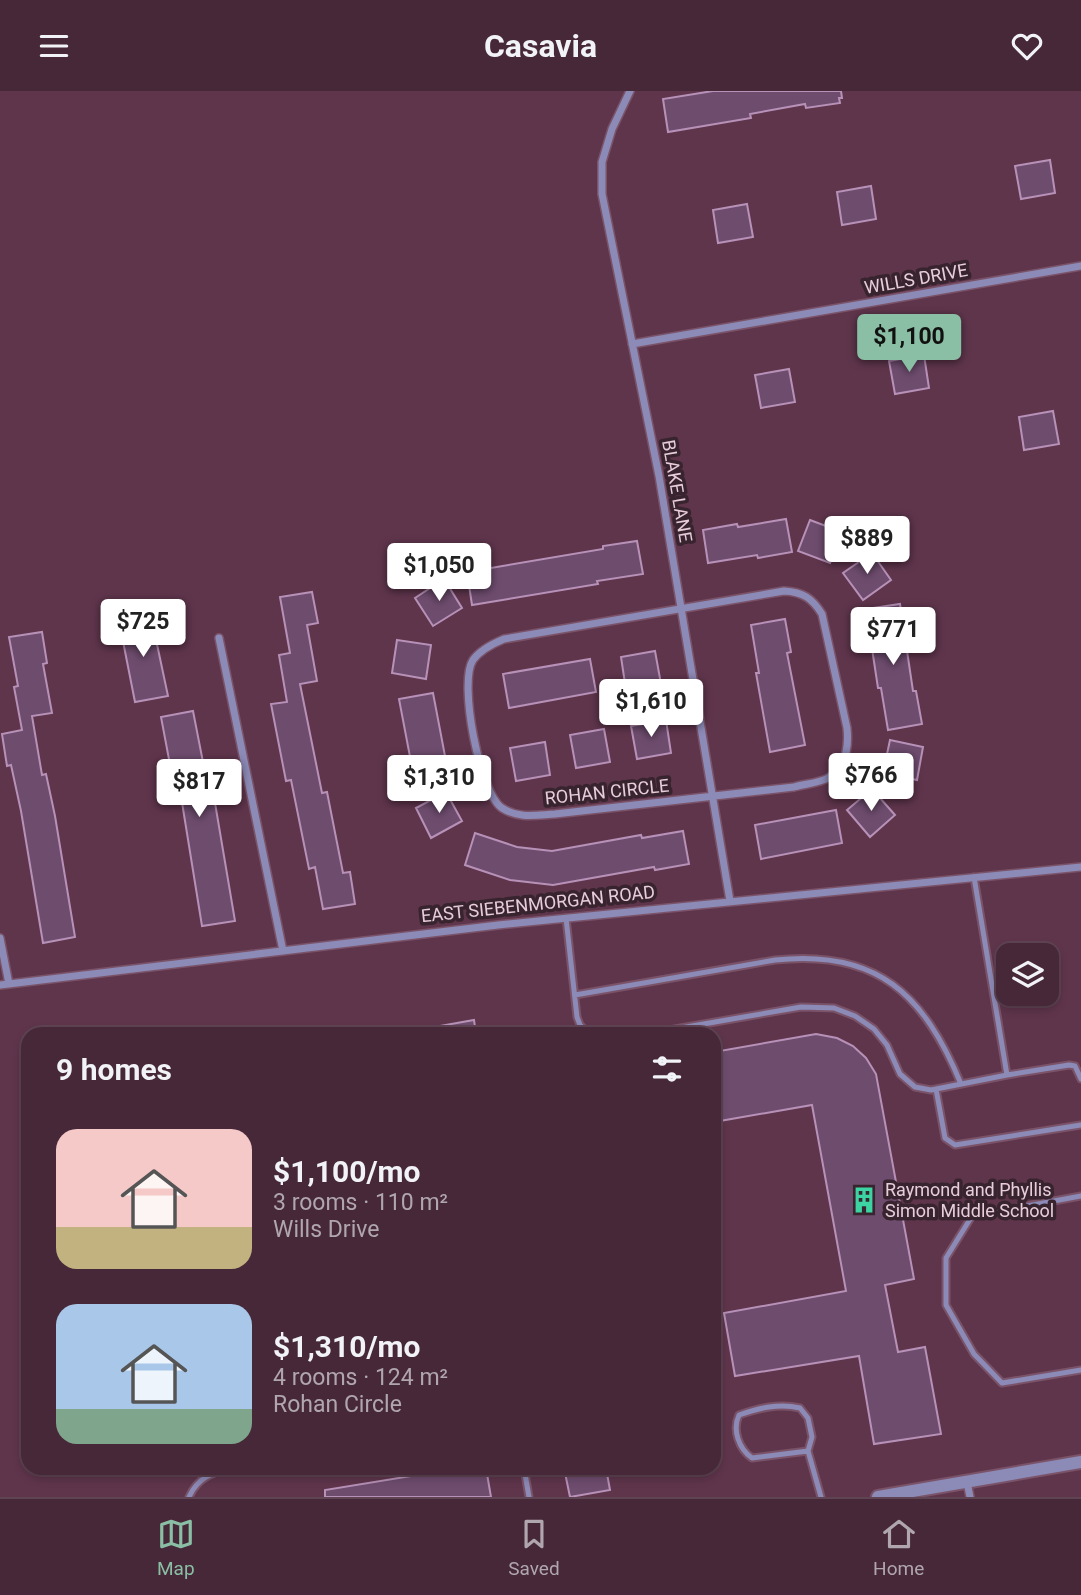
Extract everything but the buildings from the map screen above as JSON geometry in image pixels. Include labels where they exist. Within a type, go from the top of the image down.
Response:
[{"type":"street","name":"BLAKE LANE","points":[[630,91],[612,129],[602,162],[602,194],[659,476],[730,901]]},
{"type":"street","name":"WILLS DRIVE","points":[[632,344],[1081,266]]},
{"type":"street","name":"ROHAN CIRCLE","points":[[785,591],[800,592],[813,601],[822,614],[847,727],[849,745],[842,763],[827,778],[794,787],[555,814],[517,816],[499,807],[489,792],[482,773],[467,699],[467,678],[473,660],[488,646],[504,639],[682,608],[785,591]]},
{"type":"street","points":[[219,638],[283,951]]},
{"type":"street","name":"EAST SIEBENMORGAN ROAD","points":[[4,985],[566,918],[1081,867]]},
{"type":"street","points":[[0,938],[4,985]]},
{"type":"street","points":[[878,1497],[1081,1462]]},
{"type":"street","points":[[967,1482],[970,1497]]},
{"type":"lane","points":[[974,877],[1007,1075]]},
{"type":"lane","points":[[566,918],[575,995],[582,1027]]},
{"type":"lane","points":[[575,995],[775,960],[806,958],[843,961],[886,979],[909,998],[940,1038],[961,1084]]},
{"type":"lane","points":[[686,1027],[800,1007],[834,1008],[855,1016],[874,1029],[887,1045],[896,1067],[906,1080],[923,1089],[936,1089],[1069,1065],[1075,1066],[1081,1079]]},
{"type":"lane","points":[[936,1089],[945,1138],[954,1145],[1081,1125]]},
{"type":"lane","points":[[1081,1196],[972,1216],[946,1258],[946,1305],[974,1354],[1002,1383],[1081,1370]]},
{"type":"lane","points":[[808,1451],[752,1458],[743,1452],[735,1423],[739,1415],[757,1409],[786,1405],[800,1408],[808,1418],[812,1437],[808,1451],[821,1497]]},
{"type":"lane","points":[[189,1497],[198,1482],[209,1475]]},
{"type":"lane","points":[[525,1475],[529,1497]]},
{"type":"place","name":"Raymond and Phyllis Simon Middle School","points":[[864,1200]]}]
